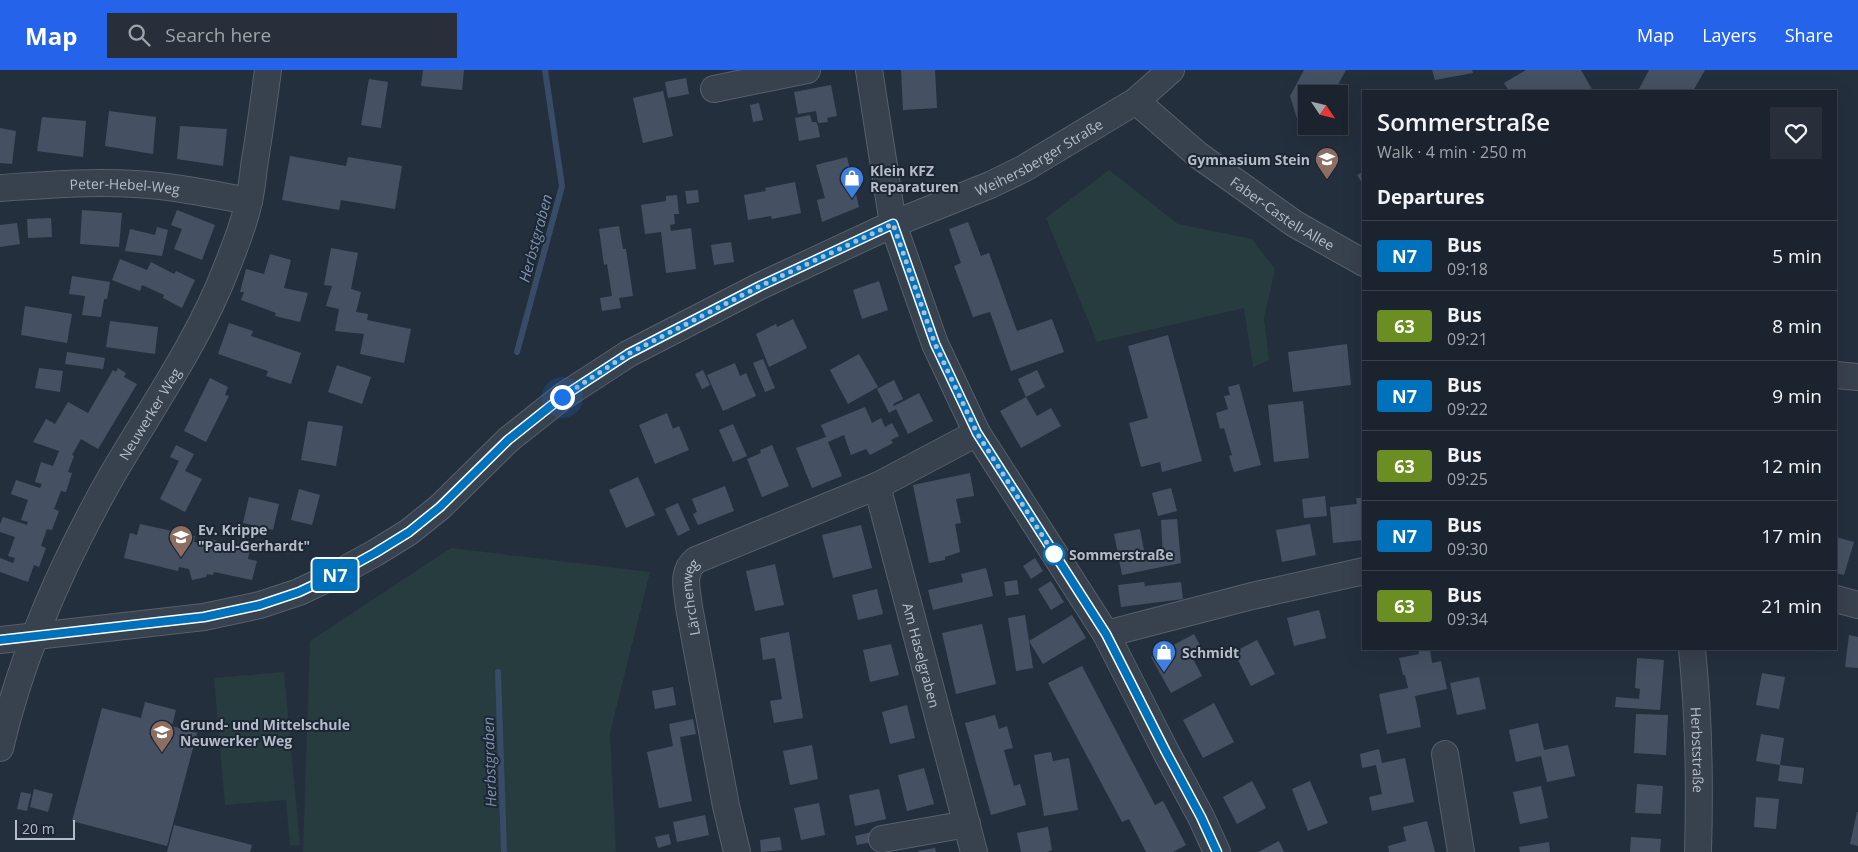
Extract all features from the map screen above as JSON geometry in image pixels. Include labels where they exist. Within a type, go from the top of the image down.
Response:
[{"type":"street","name":"Neuwerker Weg","points":[[0,748],[6,720],[33,637],[84,528],[210,306],[226,270],[249,201],[268,70]]},
{"type":"street","points":[[714,89],[807,70]]},
{"type":"street","points":[[869,70],[893,224],[935,344],[977,433],[1106,634],[1201,817],[1217,852]]},
{"type":"street","name":"Weihersberger Straße","points":[[0,640],[204,617],[260,605],[299,592],[335,575],[409,532],[440,507],[508,440],[562,397],[628,354],[760,286],[893,224],[1014,173],[1136,101],[1171,70]]},
{"type":"street","name":"Faber-Castell-Allee","points":[[1136,101],[1198,155],[1238,184],[1295,224],[1362,263]]},
{"type":"street","name":"Peter-Hebel-Weg","points":[[0,188],[93,182],[135,184],[168,186],[249,201]]},
{"type":"street","points":[[1837,375],[1858,377]]},
{"type":"street","name":"Lärchenweg","points":[[737,852],[726,806],[689,606],[686,572],[690,565],[696,560],[876,486],[977,433]]},
{"type":"street","name":"Am Haselgraben","points":[[876,486],[974,852]]},
{"type":"street","points":[[1106,634],[1252,596],[1362,571]]},
{"type":"street","points":[[1837,599],[1858,605]]},
{"type":"street","name":"Herbststraße","points":[[1692,650],[1699,750],[1698,852]]},
{"type":"street","points":[[1445,754],[1461,852]]},
{"type":"street","points":[[882,839],[967,824]]},
{"type":"green space","points":[[1109,170],[1178,224],[1252,239],[1275,269],[1264,319],[1269,360],[1253,367],[1244,308],[1097,342],[1046,218]]},
{"type":"green space","points":[[451,548],[650,572],[610,733],[616,852],[303,852],[310,641]]},
{"type":"green space","points":[[284,672],[300,845],[290,846],[286,800],[225,805],[214,678]]},
{"type":"building","points":[[423,70],[464,70],[462,90],[421,86]]},
{"type":"building","points":[[901,70],[935,70],[937,108],[903,110]]},
{"type":"building","points":[[1304,70],[1346,70],[1338,85],[1298,85],[1298,122],[1290,96]]},
{"type":"building","points":[[1432,70],[1472,70],[1473,73],[1435,80]]},
{"type":"building","points":[[1526,70],[1581,70],[1592,90],[1508,90],[1504,83]]},
{"type":"building","points":[[1649,70],[1705,70],[1694,90],[1639,90]]},
{"type":"building","points":[[686,78],[689,94],[668,98],[665,82]]},
{"type":"building","points":[[369,79],[388,82],[381,128],[361,125]]},
{"type":"building","points":[[831,85],[837,116],[827,118],[828,122],[818,123],[816,111],[798,114],[794,92]]},
{"type":"building","points":[[663,91],[673,136],[643,143],[633,98]]},
{"type":"building","points":[[759,103],[763,120],[753,122],[750,105]]},
{"type":"building","points":[[109,111],[156,117],[153,154],[105,146]]},
{"type":"building","points":[[810,115],[812,122],[816,122],[818,126],[820,137],[799,141],[795,118]]},
{"type":"building","points":[[42,117],[86,121],[83,157],[37,151]]},
{"type":"building","points":[[180,126],[227,129],[223,166],[177,159]]},
{"type":"building","points":[[0,128],[16,131],[12,164],[0,163]]},
{"type":"building","points":[[290,156],[346,166],[348,157],[402,166],[395,209],[341,200],[339,210],[282,200]]},
{"type":"building","points":[[847,157],[859,207],[822,222],[817,200],[825,198],[816,165]]},
{"type":"building","points":[[1362,172],[1362,183],[1357,175]]},
{"type":"building","points":[[795,182],[801,213],[772,219],[771,216],[748,220],[744,195],[766,191],[765,188]]},
{"type":"building","points":[[698,190],[699,202],[687,204],[685,191]]},
{"type":"building","points":[[677,195],[679,214],[674,214],[675,224],[670,225],[671,231],[691,228],[696,269],[666,273],[661,232],[645,234],[641,205],[666,201],[666,196]]},
{"type":"building","points":[[82,210],[122,213],[119,247],[80,244]]},
{"type":"building","points":[[177,210],[215,225],[202,260],[174,249],[182,229],[171,225]]},
{"type":"building","points":[[51,218],[52,237],[28,238],[27,219]]},
{"type":"building","points":[[968,222],[981,256],[989,253],[1017,331],[1052,319],[1064,352],[1011,371],[990,312],[973,317],[954,266],[961,263],[949,229]]},
{"type":"building","points":[[17,223],[20,244],[0,247],[0,225]]},
{"type":"building","points":[[619,226],[623,249],[626,249],[633,296],[619,298],[621,308],[602,311],[600,298],[612,296],[607,264],[604,265],[599,229]]},
{"type":"building","points":[[157,227],[168,230],[162,256],[125,251],[130,229],[155,235]]},
{"type":"building","points":[[731,242],[734,262],[714,265],[711,245]]},
{"type":"building","points":[[331,248],[358,253],[351,289],[361,292],[356,312],[368,314],[367,320],[411,329],[404,363],[360,354],[364,334],[335,331],[339,309],[326,306],[332,286],[324,285]]},
{"type":"building","points":[[270,254],[291,260],[284,288],[308,293],[300,322],[275,316],[276,313],[241,300],[244,292],[240,292],[246,269],[264,274]]},
{"type":"building","points":[[120,259],[147,270],[151,262],[174,274],[176,271],[195,280],[182,308],[163,298],[164,295],[142,285],[140,291],[112,280]]},
{"type":"building","points":[[72,276],[110,282],[107,299],[104,299],[101,317],[82,315],[85,296],[69,294]]},
{"type":"building","points":[[879,281],[888,310],[862,319],[853,290]]},
{"type":"building","points":[[25,306],[72,314],[67,343],[21,335]]},
{"type":"building","points":[[793,319],[807,348],[769,367],[756,334],[776,324],[777,327]]},
{"type":"building","points":[[110,321],[158,327],[155,354],[106,347]]},
{"type":"building","points":[[229,323],[253,331],[251,336],[301,353],[291,384],[266,376],[268,371],[218,354]]},
{"type":"building","points":[[1168,335],[1202,461],[1162,472],[1160,462],[1141,467],[1129,423],[1148,418],[1128,346]]},
{"type":"building","points":[[1347,344],[1351,385],[1293,392],[1288,352]]},
{"type":"building","points":[[67,352],[105,358],[103,369],[65,364]]},
{"type":"building","points":[[859,354],[878,387],[848,404],[830,370]]},
{"type":"building","points":[[763,359],[775,388],[765,392],[753,363]]},
{"type":"building","points":[[735,363],[740,376],[746,373],[756,396],[723,411],[707,375]]},
{"type":"building","points":[[337,365],[371,377],[362,404],[328,392]]},
{"type":"building","points":[[39,368],[63,371],[60,392],[35,388]]},
{"type":"building","points":[[118,368],[126,373],[124,377],[137,384],[98,449],[81,439],[72,455],[74,456],[68,472],[72,473],[66,492],[61,491],[54,509],[59,511],[52,530],[47,529],[41,546],[46,548],[39,567],[34,565],[28,582],[0,572],[0,558],[13,563],[15,558],[8,556],[15,537],[0,532],[0,524],[3,517],[27,525],[28,522],[21,520],[28,500],[11,494],[16,480],[40,488],[42,484],[35,482],[41,462],[53,466],[59,451],[33,442],[46,419],[55,424],[68,402],[88,413],[113,370],[116,372]]},
{"type":"building","points":[[703,370],[710,385],[702,389],[695,374]]},
{"type":"building","points":[[1037,370],[1045,387],[1026,397],[1018,379]]},
{"type":"building","points":[[210,378],[228,387],[225,395],[229,396],[206,442],[184,431]]},
{"type":"building","points":[[894,380],[903,399],[893,404],[894,406],[919,393],[933,421],[908,434],[896,409],[889,413],[877,389]]},
{"type":"building","points":[[1239,384],[1261,465],[1234,472],[1229,456],[1232,455],[1224,428],[1220,429],[1216,413],[1228,409],[1224,396],[1230,395],[1228,387]]},
{"type":"building","points":[[1026,397],[1037,416],[1051,408],[1061,426],[1021,448],[1000,411]]},
{"type":"building","points":[[1303,401],[1309,458],[1274,462],[1268,405]]},
{"type":"building","points":[[865,407],[872,423],[881,418],[885,427],[892,423],[899,436],[891,440],[893,443],[870,455],[866,449],[851,455],[844,435],[828,442],[842,476],[812,488],[796,448],[826,437],[821,425]]},
{"type":"building","points":[[667,413],[673,429],[679,426],[689,450],[655,464],[639,425]]},
{"type":"building","points":[[308,421],[343,426],[336,466],[301,460]]},
{"type":"building","points":[[733,424],[747,456],[733,462],[719,430]]},
{"type":"building","points":[[176,445],[194,454],[185,471],[202,479],[185,512],[160,499],[179,461],[170,457]]},
{"type":"building","points":[[772,445],[789,486],[762,497],[747,459],[761,453],[760,450]]},
{"type":"building","points":[[970,473],[974,496],[956,499],[961,523],[955,524],[960,552],[945,557],[945,560],[929,563],[913,485]]},
{"type":"building","points":[[638,477],[655,515],[626,528],[609,490]]},
{"type":"building","points":[[725,486],[734,511],[698,525],[693,514],[697,512],[692,499]]},
{"type":"building","points":[[1171,488],[1177,511],[1158,516],[1152,493]]},
{"type":"building","points":[[299,489],[320,495],[312,525],[291,520]]},
{"type":"building","points":[[1325,496],[1327,516],[1304,518],[1302,499]]},
{"type":"building","points":[[249,497],[279,504],[273,530],[243,523]]},
{"type":"building","points":[[1356,498],[1362,498],[1362,540],[1333,543],[1330,507],[1357,504]]},
{"type":"building","points":[[678,503],[690,530],[678,536],[665,509]]},
{"type":"building","points":[[1177,519],[1181,563],[1122,575],[1114,534],[1140,529],[1146,561],[1163,557],[1161,520]]},
{"type":"building","points":[[140,524],[195,536],[194,542],[209,545],[210,539],[250,549],[248,559],[257,561],[252,580],[214,572],[213,575],[207,574],[206,577],[192,580],[189,569],[179,567],[178,571],[124,558],[130,533],[137,535]]},
{"type":"building","points":[[1310,524],[1316,555],[1282,562],[1276,530]]},
{"type":"building","points":[[861,525],[872,568],[833,578],[822,535]]},
{"type":"building","points":[[1837,537],[1854,542],[1844,575],[1837,573]]},
{"type":"building","points":[[1035,558],[1043,571],[1031,579],[1023,566]]},
{"type":"building","points":[[775,564],[784,605],[755,611],[746,571]]},
{"type":"building","points":[[986,568],[993,596],[933,610],[928,590],[963,582],[961,574]]},
{"type":"building","points":[[1017,580],[1019,594],[1006,596],[1004,582]]},
{"type":"building","points":[[1051,581],[1064,602],[1051,610],[1038,589]]},
{"type":"building","points":[[1144,582],[1145,586],[1181,582],[1183,599],[1121,607],[1118,585]]},
{"type":"building","points":[[877,589],[883,614],[858,620],[852,595]]},
{"type":"building","points":[[1319,610],[1326,638],[1294,646],[1287,618]]},
{"type":"building","points":[[1025,615],[1033,668],[1016,671],[1008,618]]},
{"type":"building","points":[[1072,615],[1086,638],[1043,664],[1029,641]]},
{"type":"building","points":[[982,624],[996,684],[956,694],[942,633]]},
{"type":"building","points":[[789,632],[803,718],[774,723],[770,701],[782,699],[775,658],[763,660],[760,638]]},
{"type":"building","points":[[1194,634],[1202,649],[1191,655],[1202,676],[1171,693],[1151,657]]},
{"type":"building","points":[[1849,635],[1858,637],[1858,668],[1845,667]]},
{"type":"building","points":[[1257,640],[1275,674],[1251,686],[1234,652]]},
{"type":"building","points":[[891,644],[899,675],[870,682],[863,650]]},
{"type":"building","points":[[1418,650],[1430,650],[1432,663],[1441,661],[1447,689],[1415,696],[1421,727],[1387,734],[1379,694],[1408,688],[1399,658],[1419,654]]},
{"type":"building","points":[[1637,658],[1664,660],[1660,710],[1615,707],[1616,697],[1639,699],[1640,689],[1635,688]]},
{"type":"building","points":[[1082,666],[1155,805],[1163,801],[1186,845],[1173,852],[1146,852],[1129,819],[1122,822],[1048,683]]},
{"type":"building","points":[[1762,673],[1785,677],[1779,709],[1756,705]]},
{"type":"building","points":[[1479,677],[1486,709],[1457,715],[1450,683]]},
{"type":"building","points":[[673,687],[676,705],[655,709],[652,691]]},
{"type":"building","points":[[145,702],[176,710],[172,726],[197,733],[167,846],[72,821],[102,708],[141,718]]},
{"type":"building","points":[[1214,703],[1234,742],[1203,758],[1183,720]]},
{"type":"building","points":[[907,705],[915,738],[890,744],[882,712]]},
{"type":"building","points":[[1636,714],[1668,715],[1666,755],[1634,753]]},
{"type":"building","points":[[995,715],[999,729],[1007,726],[1013,748],[1004,750],[1014,786],[1020,784],[1026,805],[991,815],[965,723]]},
{"type":"building","points":[[693,719],[696,734],[680,737],[692,801],[659,808],[647,752],[673,746],[669,724]]},
{"type":"building","points":[[1538,723],[1544,750],[1568,745],[1575,776],[1547,782],[1541,756],[1516,762],[1509,730]]},
{"type":"building","points":[[1761,734],[1784,738],[1780,765],[1756,761]]},
{"type":"building","points":[[812,745],[818,779],[790,785],[783,751]]},
{"type":"building","points":[[1379,749],[1382,763],[1405,758],[1414,802],[1372,811],[1369,797],[1382,794],[1376,765],[1362,768],[1360,754]]},
{"type":"building","points":[[1051,752],[1053,761],[1069,758],[1078,810],[1044,816],[1034,755]]},
{"type":"building","points":[[1780,765],[1804,768],[1802,784],[1778,781]]},
{"type":"building","points":[[924,768],[934,804],[907,811],[898,775]]},
{"type":"building","points":[[1252,781],[1266,808],[1237,824],[1223,797]]},
{"type":"building","points":[[1310,781],[1328,823],[1308,831],[1292,789]]},
{"type":"building","points":[[1637,784],[1663,786],[1661,814],[1635,813]]},
{"type":"building","points":[[1541,786],[1548,818],[1520,824],[1513,792]]},
{"type":"building","points":[[34,789],[53,794],[48,812],[30,807]]},
{"type":"building","points":[[879,789],[886,819],[855,826],[849,795]]},
{"type":"building","points":[[21,792],[31,794],[27,811],[17,809]]},
{"type":"building","points":[[1756,797],[1779,799],[1776,829],[1754,827]]},
{"type":"building","points":[[819,803],[825,835],[801,840],[794,808]]},
{"type":"building","points":[[1858,812],[1858,846],[1850,844]]},
{"type":"building","points":[[705,815],[709,835],[677,842],[673,822]]},
{"type":"building","points":[[1427,821],[1435,852],[1389,852],[1388,846],[1406,841],[1403,827]]},
{"type":"building","points":[[174,825],[252,845],[250,852],[167,852]]},
{"type":"building","points":[[1048,827],[1052,850],[1047,852],[1021,852],[1017,833]]},
{"type":"building","points":[[876,831],[878,841],[857,845],[855,836]]},
{"type":"building","points":[[669,834],[671,844],[658,848],[655,837]]},
{"type":"building","points":[[780,837],[782,850],[761,852],[760,840]]},
{"type":"building","points":[[1631,837],[1661,839],[1660,852],[1630,852]]},
{"type":"building","points":[[1279,841],[1284,852],[1258,852]]},
{"type":"building","points":[[1549,842],[1550,852],[1520,852],[1519,847]]},
{"type":"building","points":[[935,848],[936,852],[918,852],[918,851]]},
{"type":"waterway","name":"Herbstgraben","points":[[517,352],[562,186],[545,70]]},
{"type":"waterway","name":"Herbstgraben","points":[[498,672],[504,852]]},
{"type":"bus line","name":"N7","points":[[0,640],[204,617],[260,605],[299,592],[335,575],[409,532],[440,507],[508,440],[562,397],[628,354],[760,286],[893,224],[935,344],[977,433],[1106,634],[1201,817],[1217,852]]},
{"type":"place","name":"Gymnasium Stein","points":[[1327,180]]},
{"type":"place","name":"Klein KFZ Reparaturen","points":[[852,199]]},
{"type":"place","name":"Sommerstraße","points":[[1054,554]]},
{"type":"place","name":"Ev. Krippe \"Paul-Gerhardt\"","points":[[181,558]]},
{"type":"place","name":"Schmidt","points":[[1164,673]]},
{"type":"place","name":"Grund- und Mittelschule Neuwerker Weg","points":[[162,753]]},
{"type":"route","points":[[562,397],[628,354],[760,286],[893,224],[935,344],[977,433],[1054,554]]}]
